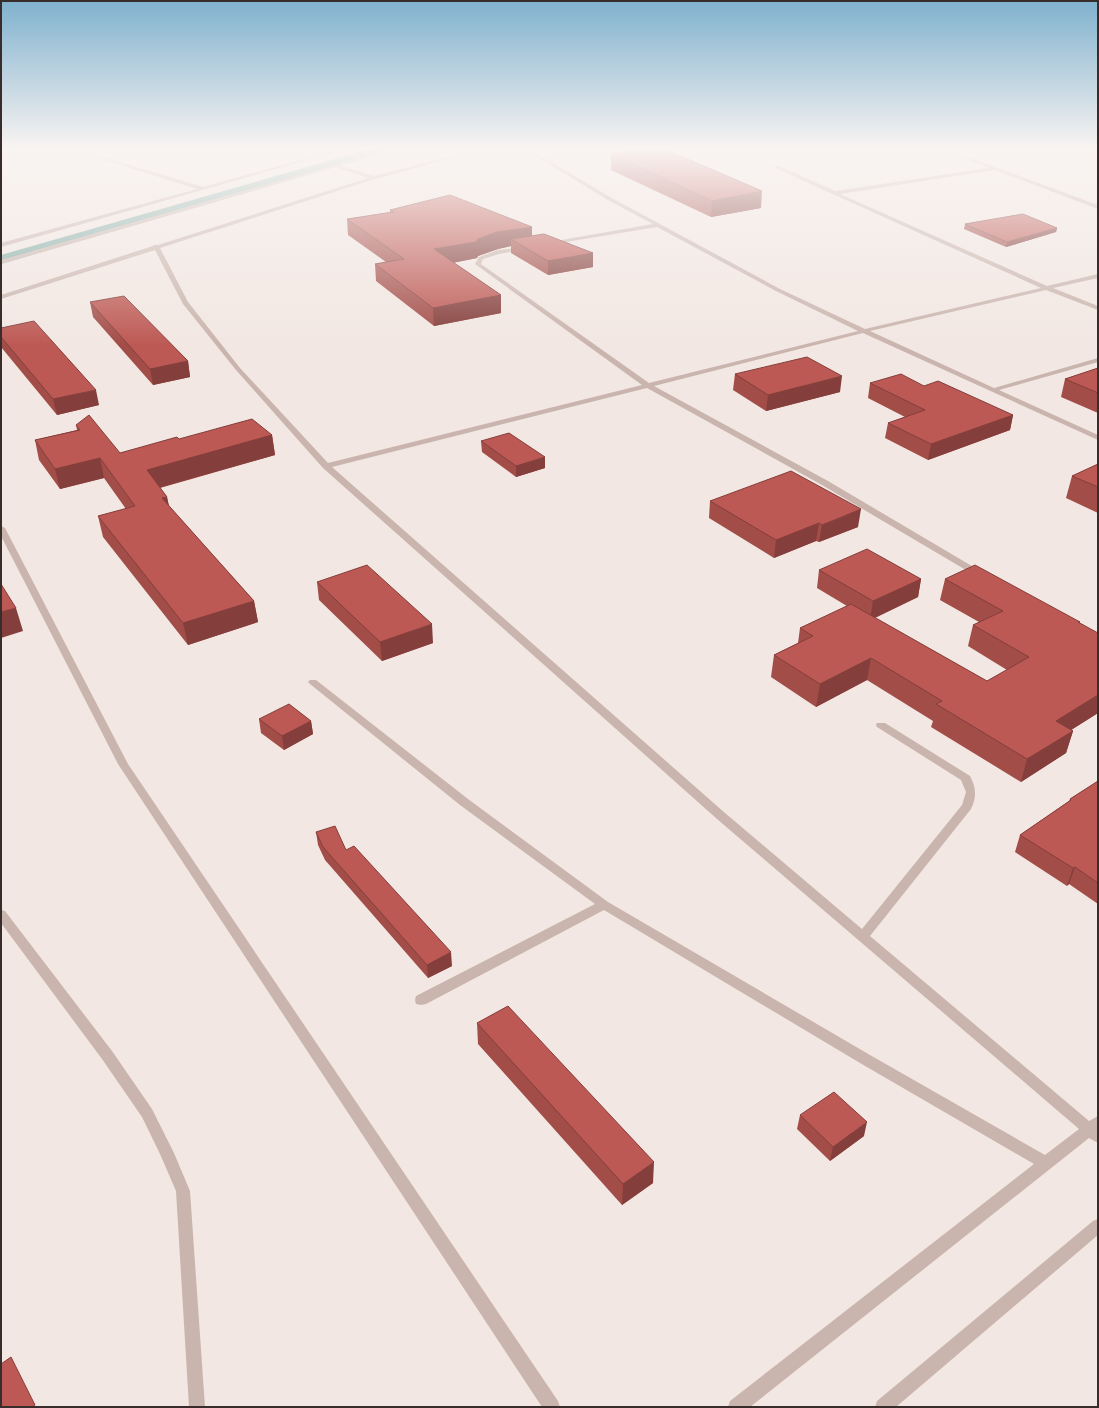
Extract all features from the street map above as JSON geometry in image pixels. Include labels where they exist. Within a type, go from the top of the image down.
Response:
[{"type":"street","points":[[1,245],[112,214]]},
{"type":"street","points":[[1,262],[170,214]]},
{"type":"street","points":[[1,297],[259,214]]},
{"type":"street","points":[[638,214],[778,290],[1098,438]]},
{"type":"street","points":[[880,214],[1046,288],[1098,308]]},
{"type":"street","points":[[544,245],[659,225]]},
{"type":"street","points":[[156,246],[185,303],[238,369],[326,466],[721,816],[863,937],[1095,1130],[1046,1163],[736,1407]]},
{"type":"street","points":[[529,247],[498,252],[481,258],[478,264],[647,385],[825,483],[989,580]]},
{"type":"street","points":[[326,466],[864,331],[1098,276]]},
{"type":"street","points":[[993,390],[1098,360]]},
{"type":"street","points":[[1,528],[123,764],[552,1407]]},
{"type":"street","points":[[313,682],[464,802],[604,905],[858,1055],[1046,1163]]},
{"type":"street","points":[[863,937],[967,806],[972,792],[966,778],[881,725]]},
{"type":"street","points":[[421,1000],[604,905]]},
{"type":"street","points":[[1,914],[107,1055],[147,1113],[183,1191],[197,1407]]},
{"type":"street","points":[[883,1407],[1098,1226]]},
{"type":"building","points":[[383,214],[498,214],[532,227],[497,232],[478,239],[476,242],[434,249],[501,295],[433,308],[375,264],[404,259],[347,219]]},
{"type":"building","points":[[1023,214],[1057,228],[1007,242],[965,224]]},
{"type":"building","points":[[544,234],[593,253],[548,261],[511,239]]},
{"type":"building","points":[[124,296],[188,361],[150,369],[90,302]]},
{"type":"building","points":[[34,321],[96,390],[53,399],[1,337],[1,328]]},
{"type":"building","points":[[807,357],[842,376],[768,395],[735,374]]},
{"type":"building","points":[[1098,368],[1098,393],[1065,379]]},
{"type":"building","points":[[901,374],[924,386],[938,381],[1013,415],[931,444],[888,423],[925,410],[870,383]]},
{"type":"building","points":[[89,415],[120,453],[177,437],[179,439],[252,419],[272,435],[147,470],[167,497],[162,498],[254,601],[183,623],[98,516],[135,506],[100,458],[55,469],[35,440],[80,430],[76,425]]},
{"type":"building","points":[[509,433],[545,457],[516,466],[481,441]]},
{"type":"building","points":[[1098,464],[1098,487],[1072,476]]},
{"type":"building","points":[[791,471],[861,509],[822,525],[819,523],[776,540],[710,501]]},
{"type":"building","points":[[867,549],[921,579],[873,601],[819,570]]},
{"type":"building","points":[[367,565],[432,624],[380,642],[317,582]]},
{"type":"building","points":[[975,565],[1098,633],[1098,695],[1056,721],[1073,731],[1027,759],[936,704],[942,701],[871,658],[820,684],[774,655],[813,636],[800,628],[851,604],[987,681],[1029,657],[973,625],[1003,611],[945,579]]},
{"type":"building","points":[[1,584],[16,608],[1,612]]},
{"type":"building","points":[[289,704],[311,721],[282,736],[259,719]]},
{"type":"building","points":[[1098,781],[1098,883],[1075,867],[1073,868],[1020,835]]},
{"type":"building","points":[[335,826],[346,850],[354,846],[451,952],[427,965],[323,847],[316,832]]},
{"type":"building","points":[[508,1006],[654,1162],[623,1184],[477,1023]]},
{"type":"building","points":[[834,1092],[867,1122],[833,1147],[800,1115]]},
{"type":"building","points":[[11,1357],[35,1405],[32,1407],[1,1407],[1,1364]]},
{"type":"waterway","points":[[1,260],[160,214]]}]
